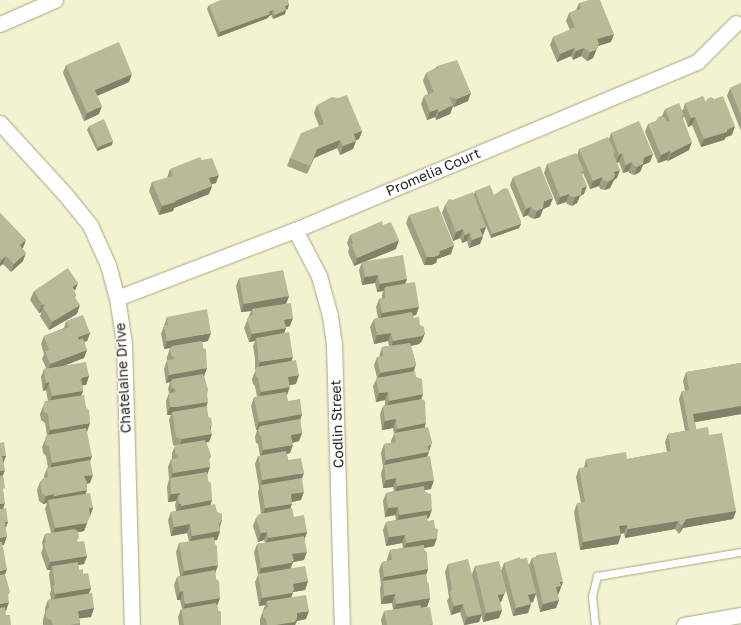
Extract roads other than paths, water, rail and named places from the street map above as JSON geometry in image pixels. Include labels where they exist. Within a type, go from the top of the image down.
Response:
[{"type":"street","points":[[0,24],[55,0]]},
{"type":"street","name":"Promelia Court","points":[[117,298],[295,230],[697,62],[736,23]]},
{"type":"street","name":"Chatelaine Drive","points":[[0,123],[64,193],[90,225],[108,265],[117,298],[124,343],[132,625]]},
{"type":"street","name":"Codlin Street","points":[[295,230],[319,276],[330,316],[334,344],[342,625]]},
{"type":"street","points":[[684,625],[741,615]]},
{"type":"lane","points":[[595,625],[592,596],[597,576],[741,552]]}]
